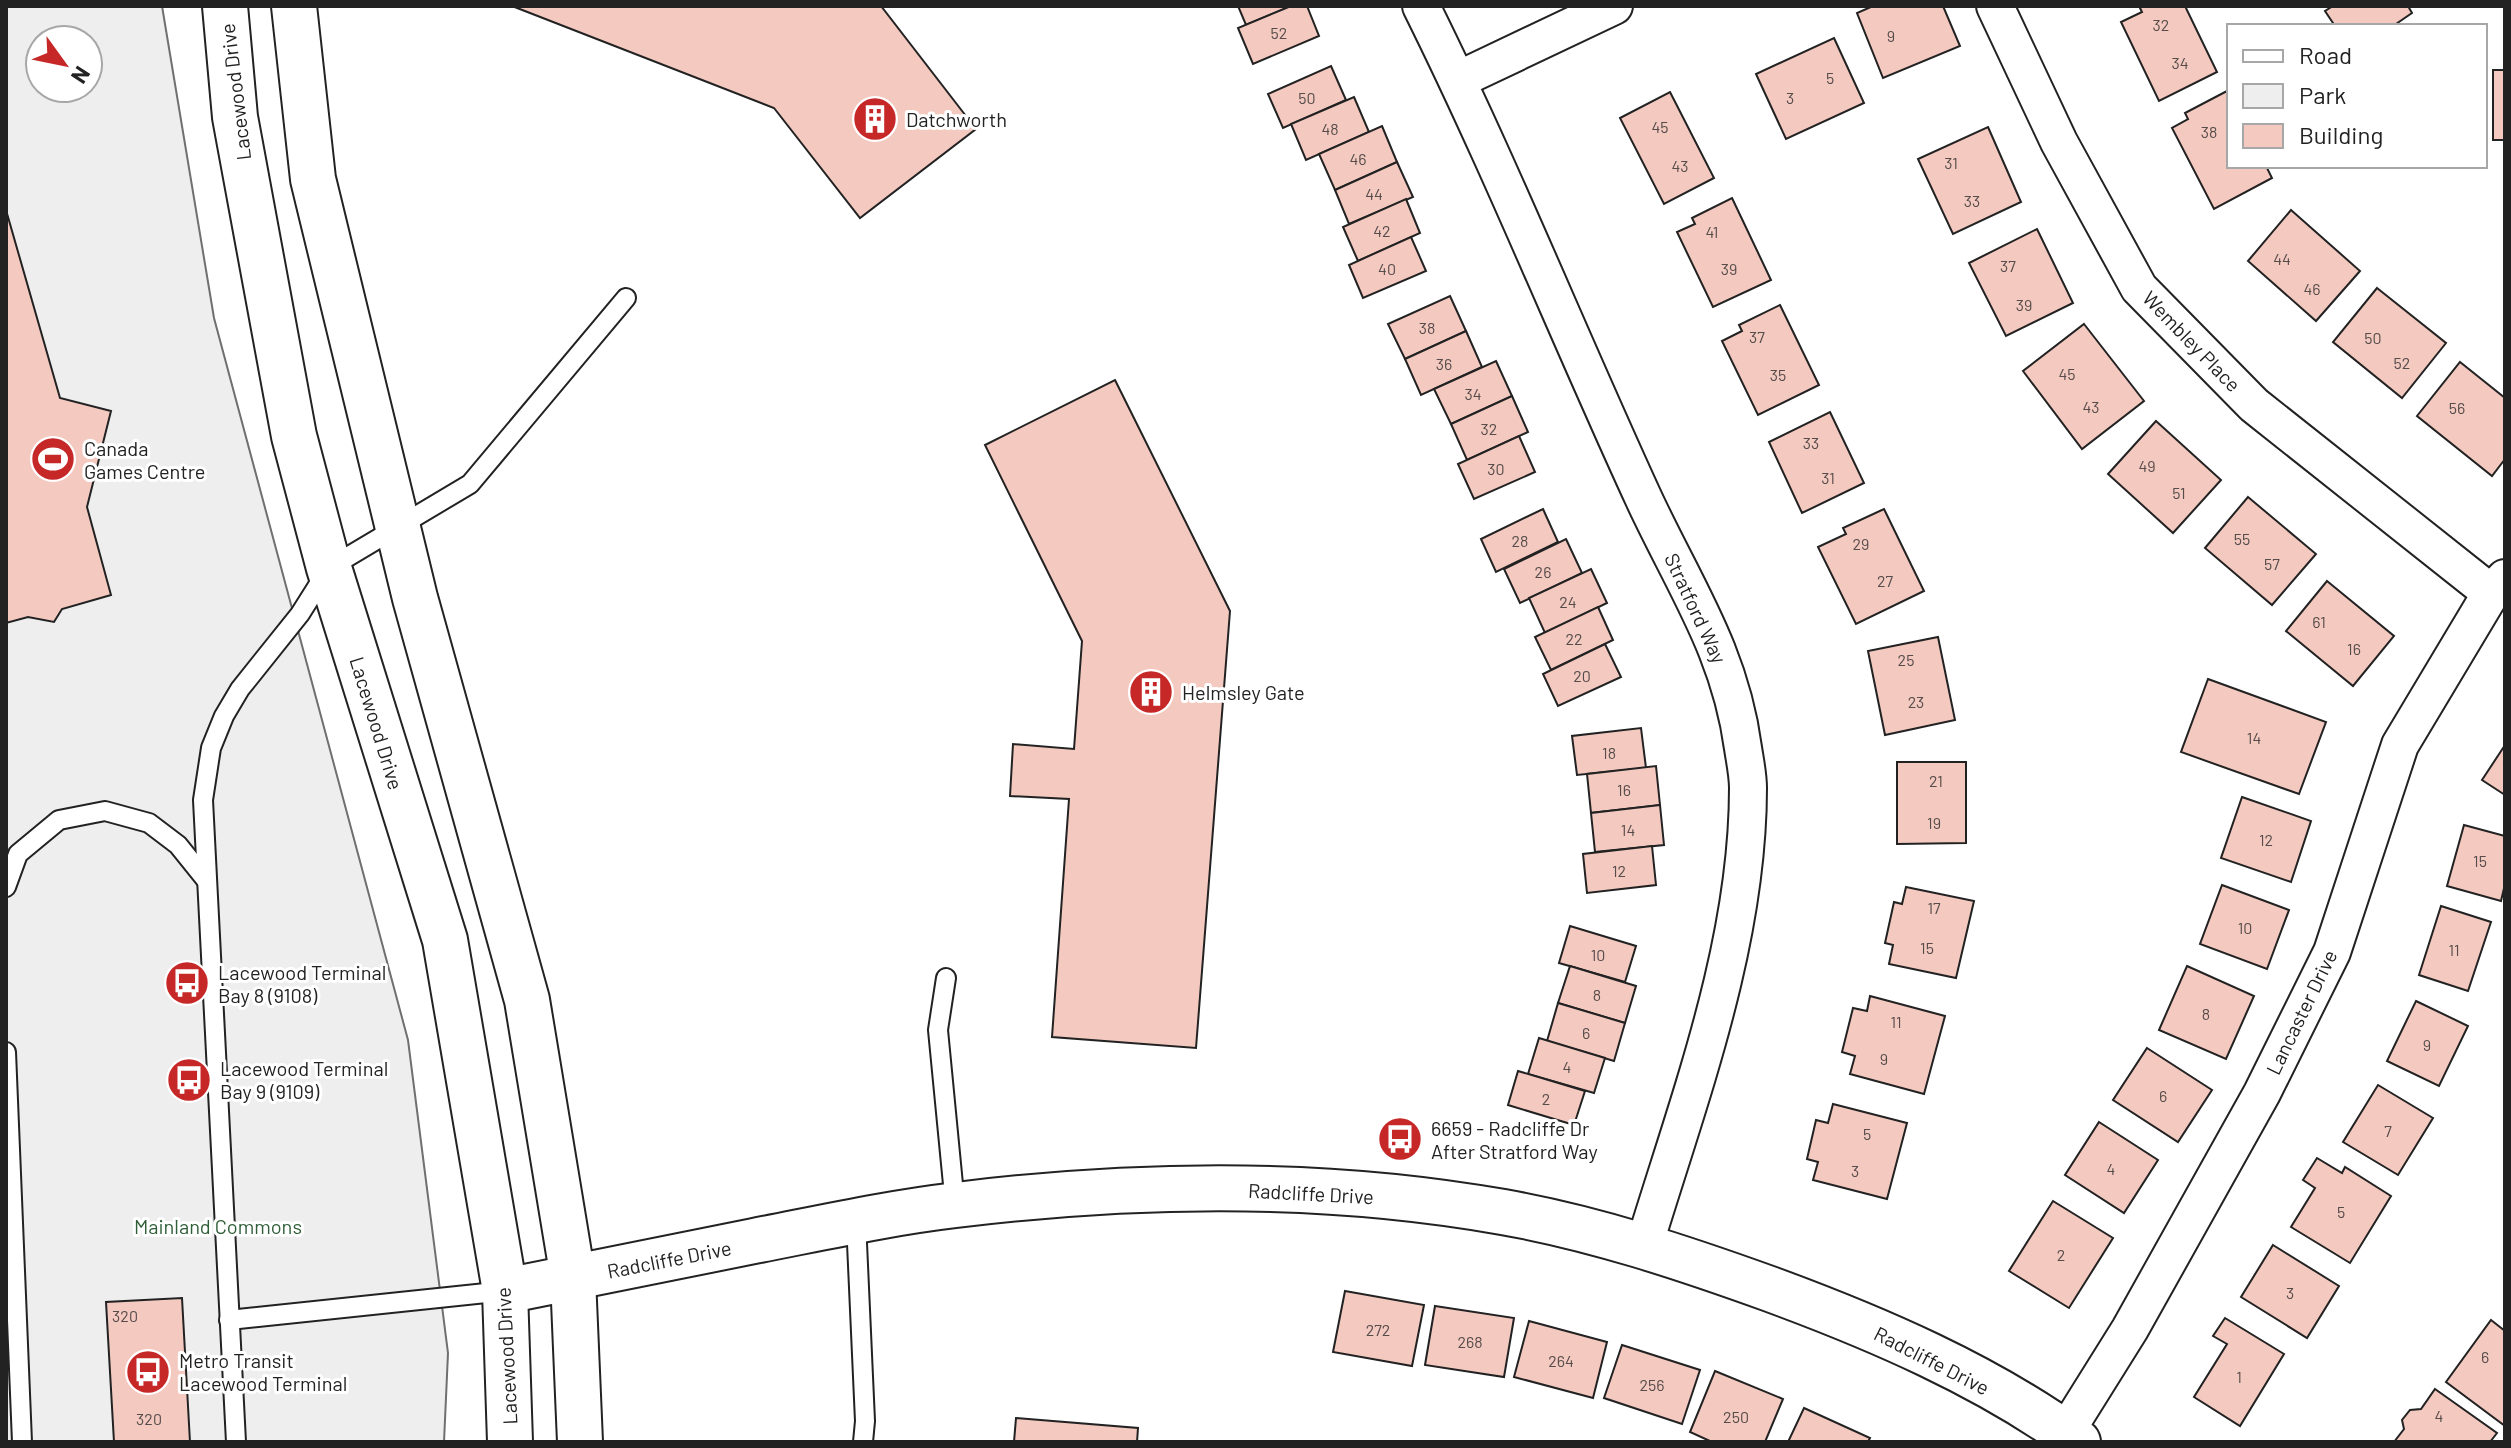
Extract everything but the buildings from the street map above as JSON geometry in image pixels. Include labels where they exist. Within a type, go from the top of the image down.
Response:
[{"type":"main road","name":"Lacewood Drive","points":[[225,6],[235,117],[294,436],[329,568],[445,940],[505,1291],[510,1442]]},
{"type":"main road","points":[[294,6],[313,179],[396,527],[527,1000],[573,1278],[580,1442]]},
{"type":"main road","name":"Radcliffe Drive","points":[[505,1291],[856,1221],[955,1205],[1138,1189],[1269,1188],[1376,1196],[1504,1212],[1644,1246],[1845,1317],[1955,1368],[2071,1437]]},
{"type":"street","name":"Stratford Way","points":[[1421,6],[1458,80],[1644,499],[1711,631],[1738,710],[1748,786],[1731,946],[1708,1035],[1644,1246]]},
{"type":"street","points":[[1458,80],[1614,6]]},
{"type":"street","name":"Wembley Place","points":[[1995,6],[2059,142],[2139,288],[2254,405],[2498,586]]},
{"type":"street","name":"Lancaster Drive","points":[[2071,1437],[2262,1093],[2332,952],[2400,745],[2498,586]]},
{"type":"lane","points":[[236,1442],[203,800],[211,748],[224,716],[240,689],[300,614],[329,568],[470,484],[626,298]]},
{"type":"lane","points":[[6,887],[18,854],[59,820],[105,811],[149,823],[178,845],[207,881]]},
{"type":"lane","points":[[946,978],[938,1030],[955,1205]]},
{"type":"lane","points":[[6,1052],[22,1442]]},
{"type":"lane","points":[[856,1221],[865,1421],[863,1442]]},
{"type":"lane","points":[[229,1320],[505,1291]]},
{"type":"green space","name":"Mainland Commons","points":[[6,6],[162,6],[214,318],[408,1040],[448,1353],[444,1442],[6,1442]]},
{"type":"place","name":"Datchworth","points":[[875,119]]},
{"type":"place","name":"Canada Games Centre","points":[[53,459]]},
{"type":"place","name":"Helmsley Gate","points":[[1151,692]]},
{"type":"place","name":"Lacewood Terminal Bay 8 (9108)","points":[[187,983]]},
{"type":"place","name":"Lacewood Terminal Bay 9 (9109)","points":[[189,1080]]},
{"type":"place","name":"6659 - Radcliffe Dr After Stratford Way","points":[[1400,1139]]},
{"type":"place","name":"Metro Transit Lacewood Terminal","points":[[148,1372]]}]
